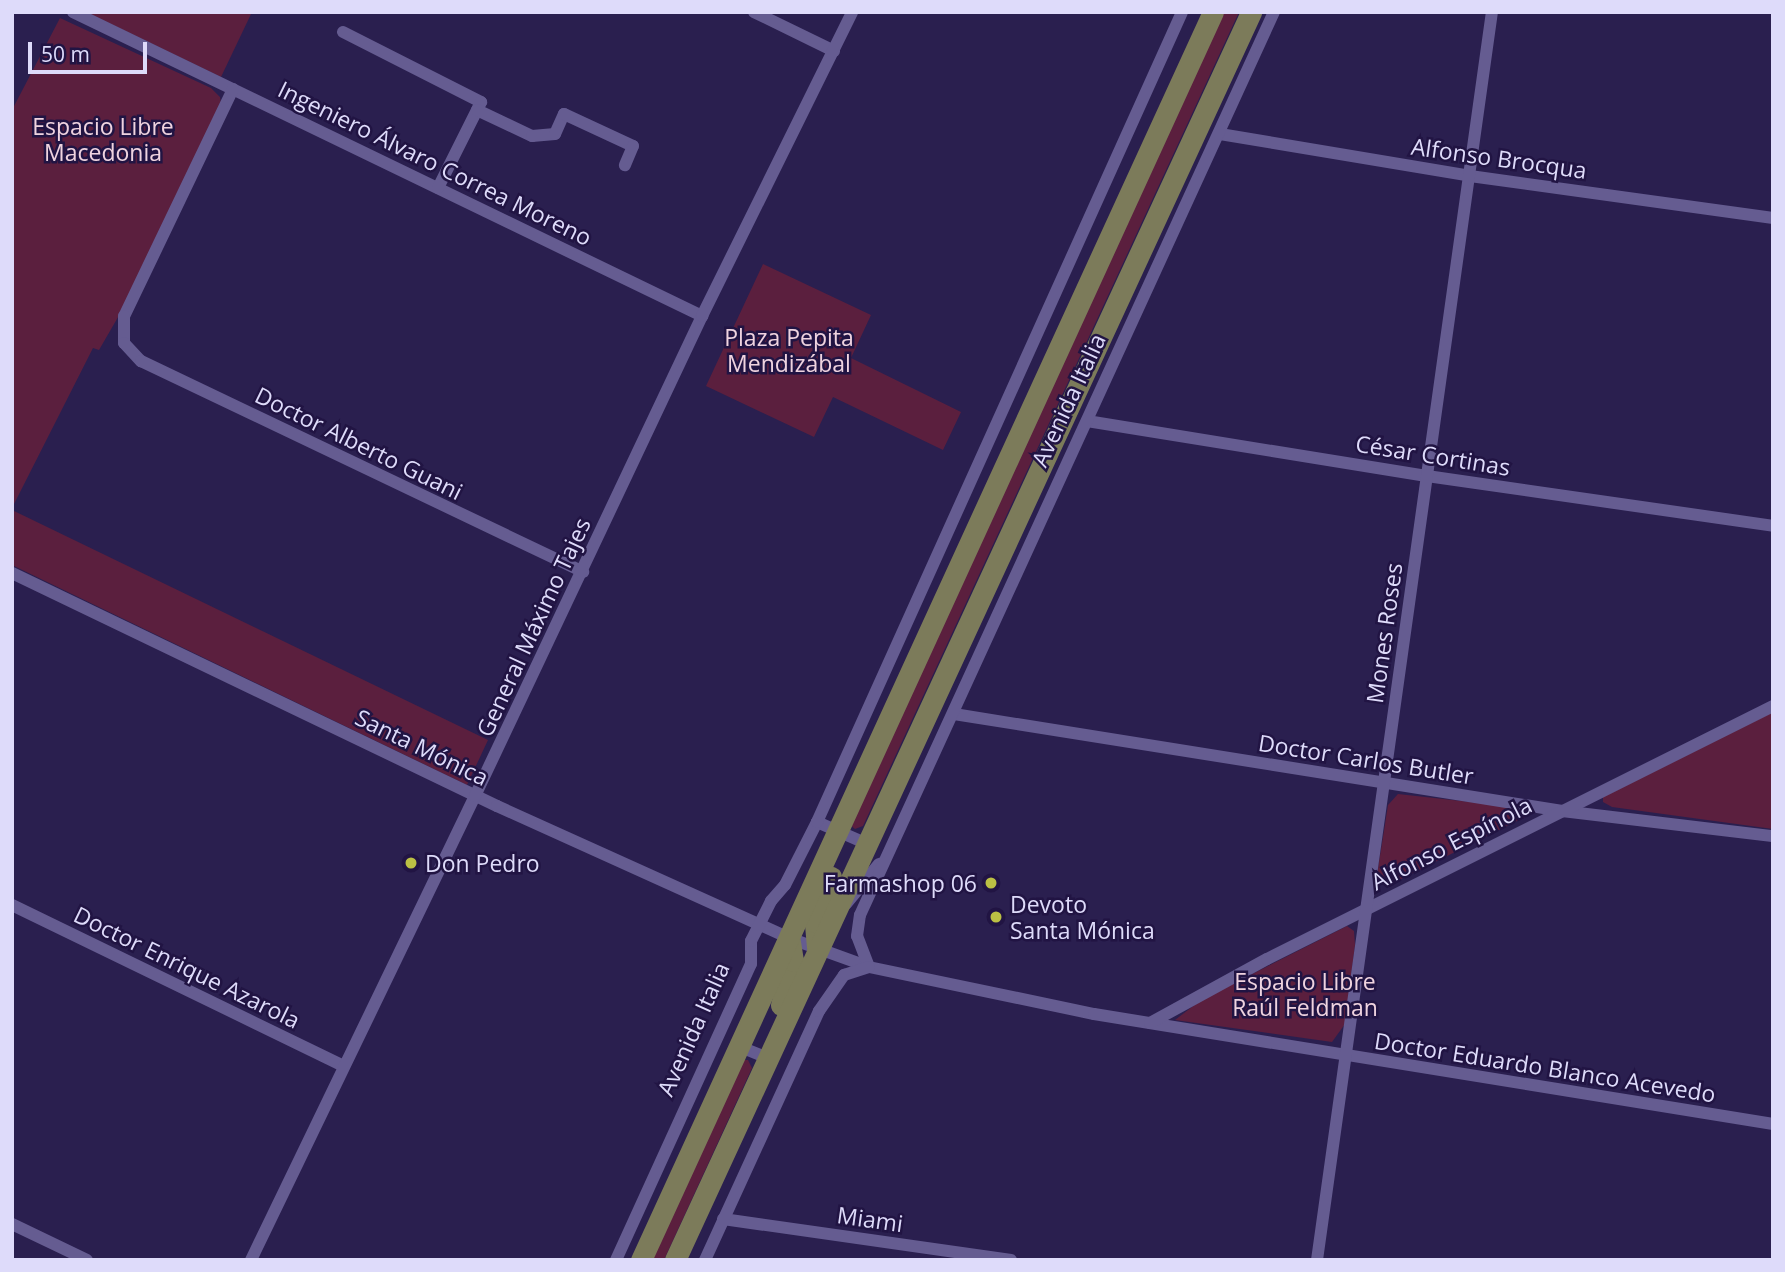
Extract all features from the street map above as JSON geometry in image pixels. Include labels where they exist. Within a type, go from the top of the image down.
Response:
[{"type":"main road","name":"Avenida Italia","points":[[642,1260],[1213,12]]},
{"type":"main road","name":"Avenida Italia","points":[[675,1260],[1251,12]]},
{"type":"main road","points":[[818,950],[815,922],[840,847],[838,831]]},
{"type":"main road","points":[[767,1058],[793,961],[789,938]]},
{"type":"street","name":"Ingeniero Álvaro Correa Moreno","points":[[73,12],[702,316]]},
{"type":"street","points":[[754,12],[834,51]]},
{"type":"street","name":"General Máximo Tajes","points":[[251,1260],[583,572],[702,316],[852,12]]},
{"type":"street","name":"Avenida Italia","points":[[616,1260],[751,964],[751,941],[771,901],[785,885],[817,822],[1182,12]]},
{"type":"street","name":"Avenida Italia","points":[[869,967],[857,925],[1274,12]]},
{"type":"street","name":"Mones Roses","points":[[1317,1260],[1492,12]]},
{"type":"street","points":[[343,32],[481,102],[438,188]]},
{"type":"street","name":"Doctor Alberto Guani","points":[[233,89],[124,316],[124,343],[141,361],[583,572]]},
{"type":"street","points":[[477,110],[532,136],[555,134],[564,114],[634,146],[625,165]]},
{"type":"street","name":"Alfonso Brocqua","points":[[1220,134],[1470,176],[1773,218]]},
{"type":"street","name":"César Cortinas","points":[[1087,421],[1427,476],[1773,526]]},
{"type":"street","points":[[981,461],[1002,472]]},
{"type":"street","name":"Santa Mónica","points":[[12,573],[475,796],[818,950]]},
{"type":"street","name":"Alfonso Espínola","points":[[1150,1023],[1267,958],[1773,706]]},
{"type":"street","name":"Doctor Carlos Butler","points":[[954,715],[1562,811],[1773,836]]},
{"type":"street","points":[[853,742],[874,751]]},
{"type":"street","points":[[888,798],[911,809]]},
{"type":"street","points":[[817,822],[867,844]]},
{"type":"street","name":"Avenida Italia","points":[[830,923],[891,850]]},
{"type":"street","name":"Doctor Enrique Azarola","points":[[12,905],[343,1066]]},
{"type":"street","name":"Doctor Eduardo Blanco Acevedo","points":[[818,950],[869,967],[1150,1023],[1773,1124]]},
{"type":"street","points":[[705,1260],[819,1011],[844,975],[869,967]]},
{"type":"street","name":"Avenida Italia","points":[[738,1046],[767,1058]]},
{"type":"street","name":"Miami","points":[[723,1220],[1011,1260]]},
{"type":"street","points":[[12,1224],[88,1260]]},
{"type":"green space","points":[[86,12],[252,12],[221,77]]},
{"type":"green space","points":[[1223,12],[1239,12],[863,826],[855,829],[850,825]]},
{"type":"green space","name":"Espacio Libre Macedonia","points":[[60,18],[211,88],[220,97],[221,104],[121,312],[99,350],[93,348],[12,508],[12,110]]},
{"type":"green space","name":"Plaza Pepita Mendizábal","points":[[763,264],[871,315],[851,358],[961,412],[943,450],[833,397],[814,437],[706,386]]},
{"type":"green space","points":[[12,510],[488,740],[467,785],[12,565]]},
{"type":"green space","points":[[1773,710],[1773,829],[1612,807],[1603,802],[1603,797]]},
{"type":"green space","points":[[1398,794],[1525,808],[1531,811],[1527,816],[1387,886],[1378,883],[1377,875],[1388,805]]},
{"type":"green space","name":"Espacio Libre Raúl Feldman","points":[[1347,926],[1354,931],[1355,945],[1345,1024],[1332,1042],[1175,1020],[1201,1000]]},
{"type":"green space","points":[[743,1060],[748,1060],[752,1068],[664,1260],[648,1260]]},
{"type":"place","name":"Don Pedro","points":[[411,863]]},
{"type":"place","name":"Farmashop 06","points":[[991,883]]},
{"type":"place","name":"Devoto Santa Mónica","points":[[996,917]]}]
